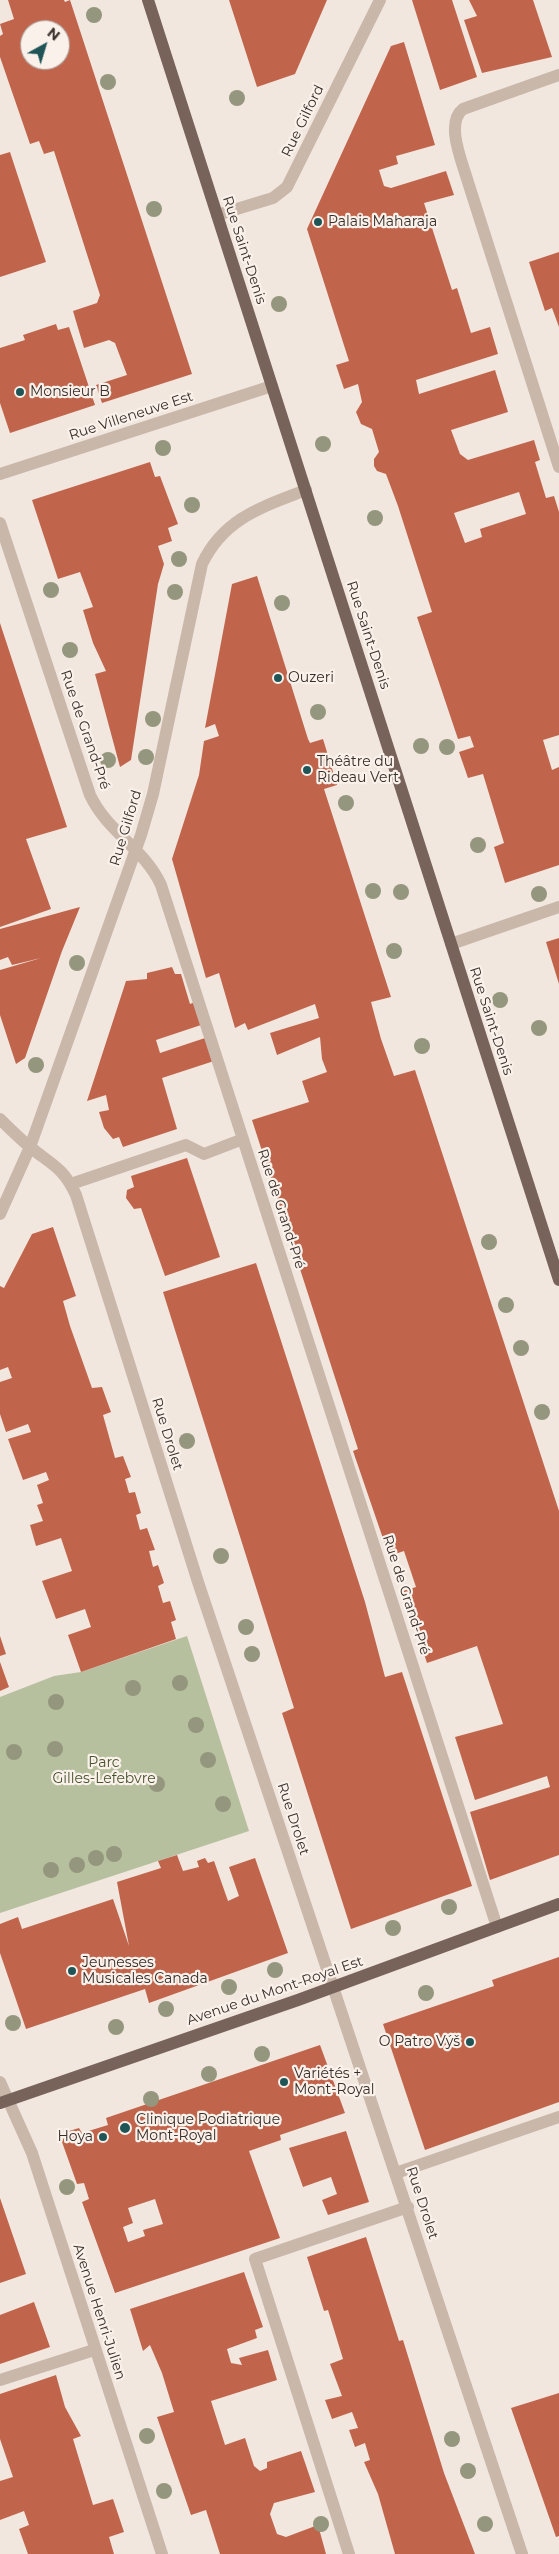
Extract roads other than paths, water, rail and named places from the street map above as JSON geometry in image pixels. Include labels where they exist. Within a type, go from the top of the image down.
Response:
[{"type":"main road","name":"Rue Saint-Denis","points":[[148,0],[559,1280]]},
{"type":"main road","name":"Avenue du Mont-Royal Est","points":[[4,2101],[333,1987],[559,1904]]},
{"type":"street","name":"Rue Gilford","points":[[217,215],[273,198],[287,187],[380,0]]},
{"type":"street","points":[[559,75],[463,109],[457,115],[456,128],[467,179],[559,467]]},
{"type":"street","name":"Rue Villeneuve Est","points":[[0,474],[272,386]]},
{"type":"street","name":"Rue Gilford","points":[[0,1214],[30,1147],[137,850],[153,794],[202,564],[212,544],[229,526],[262,507],[306,490]]},
{"type":"street","name":"Rue de Grand-Pré","points":[[0,523],[90,795],[110,827],[137,850],[152,867],[161,885],[497,1927]]},
{"type":"street","points":[[451,944],[559,907]]},
{"type":"street","name":"Rue Drolet","points":[[0,1120],[30,1147],[58,1167],[71,1184],[198,1582],[408,2207],[522,2554]]},
{"type":"street","points":[[71,1184],[186,1145],[204,1154],[243,1139]]},
{"type":"street","name":"Avenue Henri-Julien","points":[[0,2082],[4,2101],[32,2153],[94,2350],[162,2554]]},
{"type":"street","points":[[396,2173],[558,2120]]},
{"type":"street","points":[[349,2554],[256,2259],[408,2207]]},
{"type":"street","points":[[0,2380],[94,2350]]},
{"type":"place","name":"Palais Maharaja","points":[[318,222]]},
{"type":"place","name":"Monsieur B","points":[[20,392]]},
{"type":"place","name":"Ouzeri","points":[[278,678]]},
{"type":"place","name":"Théâtre du Rideau Vert","points":[[307,770]]},
{"type":"place","name":"Jeunesses Musicales Canada","points":[[72,1971]]},
{"type":"place","name":"O Patro Výš","points":[[470,2042]]},
{"type":"place","name":"Variétés + Mont-Royal","points":[[284,2082]]},
{"type":"place","name":"Clinique Podiatrique Mont-Royal","points":[[125,2128]]},
{"type":"place","name":"Hoya","points":[[103,2137]]},
{"type":"park label","name":"Parc Gilles-Lefebvre","points":[[104,1772]]}]
